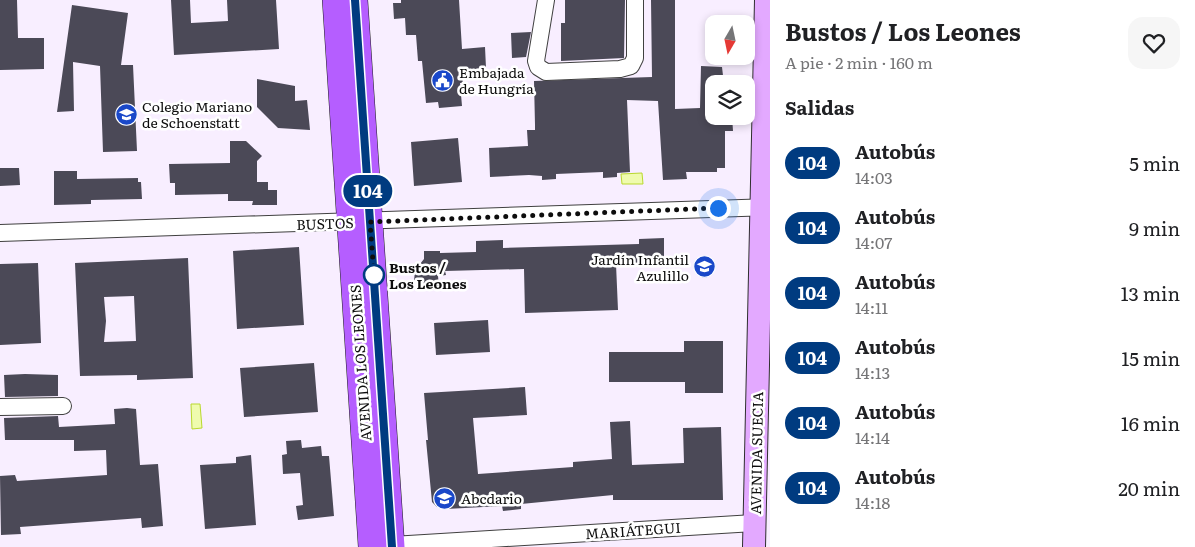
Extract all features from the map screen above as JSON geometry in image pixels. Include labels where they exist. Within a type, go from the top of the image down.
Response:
[{"type":"main road","name":"AVENIDA LOS LEONES","points":[[335,0],[361,222]]},
{"type":"main road","name":"AVENIDA LOS LEONES","points":[[355,0],[361,222],[382,547]]},
{"type":"street","points":[[546,0],[536,61],[538,67],[546,72],[620,69],[631,66],[635,58],[635,0]]},
{"type":"street","name":"AVENIDA SUECIA","points":[[754,547],[766,207],[766,0]]},
{"type":"street","name":"BUSTOS","points":[[0,234],[766,207]]},
{"type":"street","points":[[0,407],[63,406]]},
{"type":"street","name":"MARIÁTEGUI","points":[[382,547],[754,523]]},
{"type":"shaded area","points":[[642,173],[643,184],[622,184],[621,174]]},
{"type":"shaded area","points":[[191,404],[200,404],[202,428],[192,429]]},
{"type":"building","points":[[0,0],[17,0],[18,38],[44,38],[44,69],[0,70]]},
{"type":"building","points":[[171,0],[190,0],[191,23],[228,21],[227,0],[276,0],[279,49],[174,55]]},
{"type":"building","points":[[401,0],[459,0],[462,49],[485,47],[486,68],[475,69],[476,76],[462,77],[463,83],[460,83],[462,106],[439,108],[438,102],[426,103],[422,61],[418,61],[416,35],[406,35],[405,18],[394,19],[393,3],[401,3]]},
{"type":"building","points":[[565,0],[625,0],[624,58],[561,61],[561,23],[565,23]]},
{"type":"building","points":[[651,0],[675,0],[675,109],[700,108],[701,66],[722,67],[723,75],[705,75],[705,125],[733,125],[733,131],[725,131],[725,168],[717,168],[717,172],[686,172],[687,179],[663,180],[658,101],[627,100],[630,172],[617,173],[617,177],[603,178],[603,172],[556,174],[556,179],[542,180],[542,176],[529,175],[490,177],[489,148],[528,146],[527,130],[535,130],[534,81],[652,77]]},
{"type":"building","points":[[72,5],[128,13],[121,65],[133,65],[137,151],[103,152],[100,66],[73,62],[74,111],[57,112]]},
{"type":"building","points":[[531,32],[526,57],[512,58],[511,33]]},
{"type":"building","points":[[257,79],[295,86],[295,101],[307,100],[310,130],[278,128],[257,107]]},
{"type":"building","points":[[458,138],[462,182],[414,186],[411,142]]},
{"type":"building","points":[[230,141],[246,141],[262,156],[257,161],[257,182],[268,182],[268,190],[277,190],[277,205],[252,205],[253,201],[228,201],[228,194],[175,195],[175,183],[170,183],[169,164],[230,163]]},
{"type":"building","points":[[0,168],[19,168],[20,185],[0,186]]},
{"type":"building","points":[[54,171],[77,171],[77,179],[138,178],[138,182],[141,182],[142,199],[91,200],[91,204],[54,205]]},
{"type":"building","points":[[664,238],[664,262],[616,264],[618,310],[525,313],[524,269],[445,271],[446,275],[438,276],[439,287],[414,281],[415,271],[420,268],[420,264],[424,259],[424,251],[440,251],[440,253],[476,252],[476,241],[503,240],[503,248],[639,244],[639,239]]},
{"type":"building","points":[[299,247],[304,325],[237,329],[233,251]]},
{"type":"building","points":[[188,258],[193,378],[137,380],[137,375],[80,376],[75,263]],"holes":[[[134,296],[136,341],[104,342],[106,321],[104,297]]]},
{"type":"building","points":[[38,263],[41,343],[0,345],[0,264]]},
{"type":"building","points":[[488,320],[490,352],[436,355],[434,323]]},
{"type":"building","points":[[684,341],[723,341],[723,393],[685,393],[685,382],[609,382],[609,352],[684,352]]},
{"type":"building","points":[[314,363],[318,412],[244,417],[240,368]]},
{"type":"building","points":[[4,375],[58,375],[58,396],[5,397]]},
{"type":"building","points":[[525,387],[527,415],[473,418],[478,474],[573,467],[573,462],[612,459],[610,422],[630,421],[632,465],[684,463],[683,428],[721,427],[723,500],[613,500],[613,495],[521,504],[521,509],[503,511],[502,506],[446,509],[446,506],[437,507],[432,502],[424,393]]},
{"type":"building","points":[[114,409],[136,409],[140,465],[158,464],[163,526],[142,528],[141,518],[20,527],[21,534],[1,535],[0,476],[15,475],[17,481],[107,475],[106,450],[74,451],[74,440],[5,440],[4,418],[58,416],[59,427],[115,424]]},
{"type":"building","points":[[301,440],[302,448],[321,446],[322,456],[329,456],[334,516],[298,520],[296,506],[303,505],[300,473],[283,474],[282,455],[287,454],[286,441]]},
{"type":"building","points":[[251,455],[256,525],[205,529],[200,465],[236,463],[236,457]]},
{"type":"bus line","name":"104","points":[[355,0],[392,547]]},
{"type":"place","name":"Embajada de Hungría","points":[[443,80]]},
{"type":"place","name":"Colegio Mariano de Schoenstatt","points":[[126,114]]},
{"type":"place","name":"Jardín Infantil Azulillo","points":[[705,267]]},
{"type":"place","name":"Bustos / Los Leones","points":[[374,275]]},
{"type":"place","name":"Abcdario","points":[[445,498]]},
{"type":"route","points":[[374,275],[370,222],[718,208]]}]
